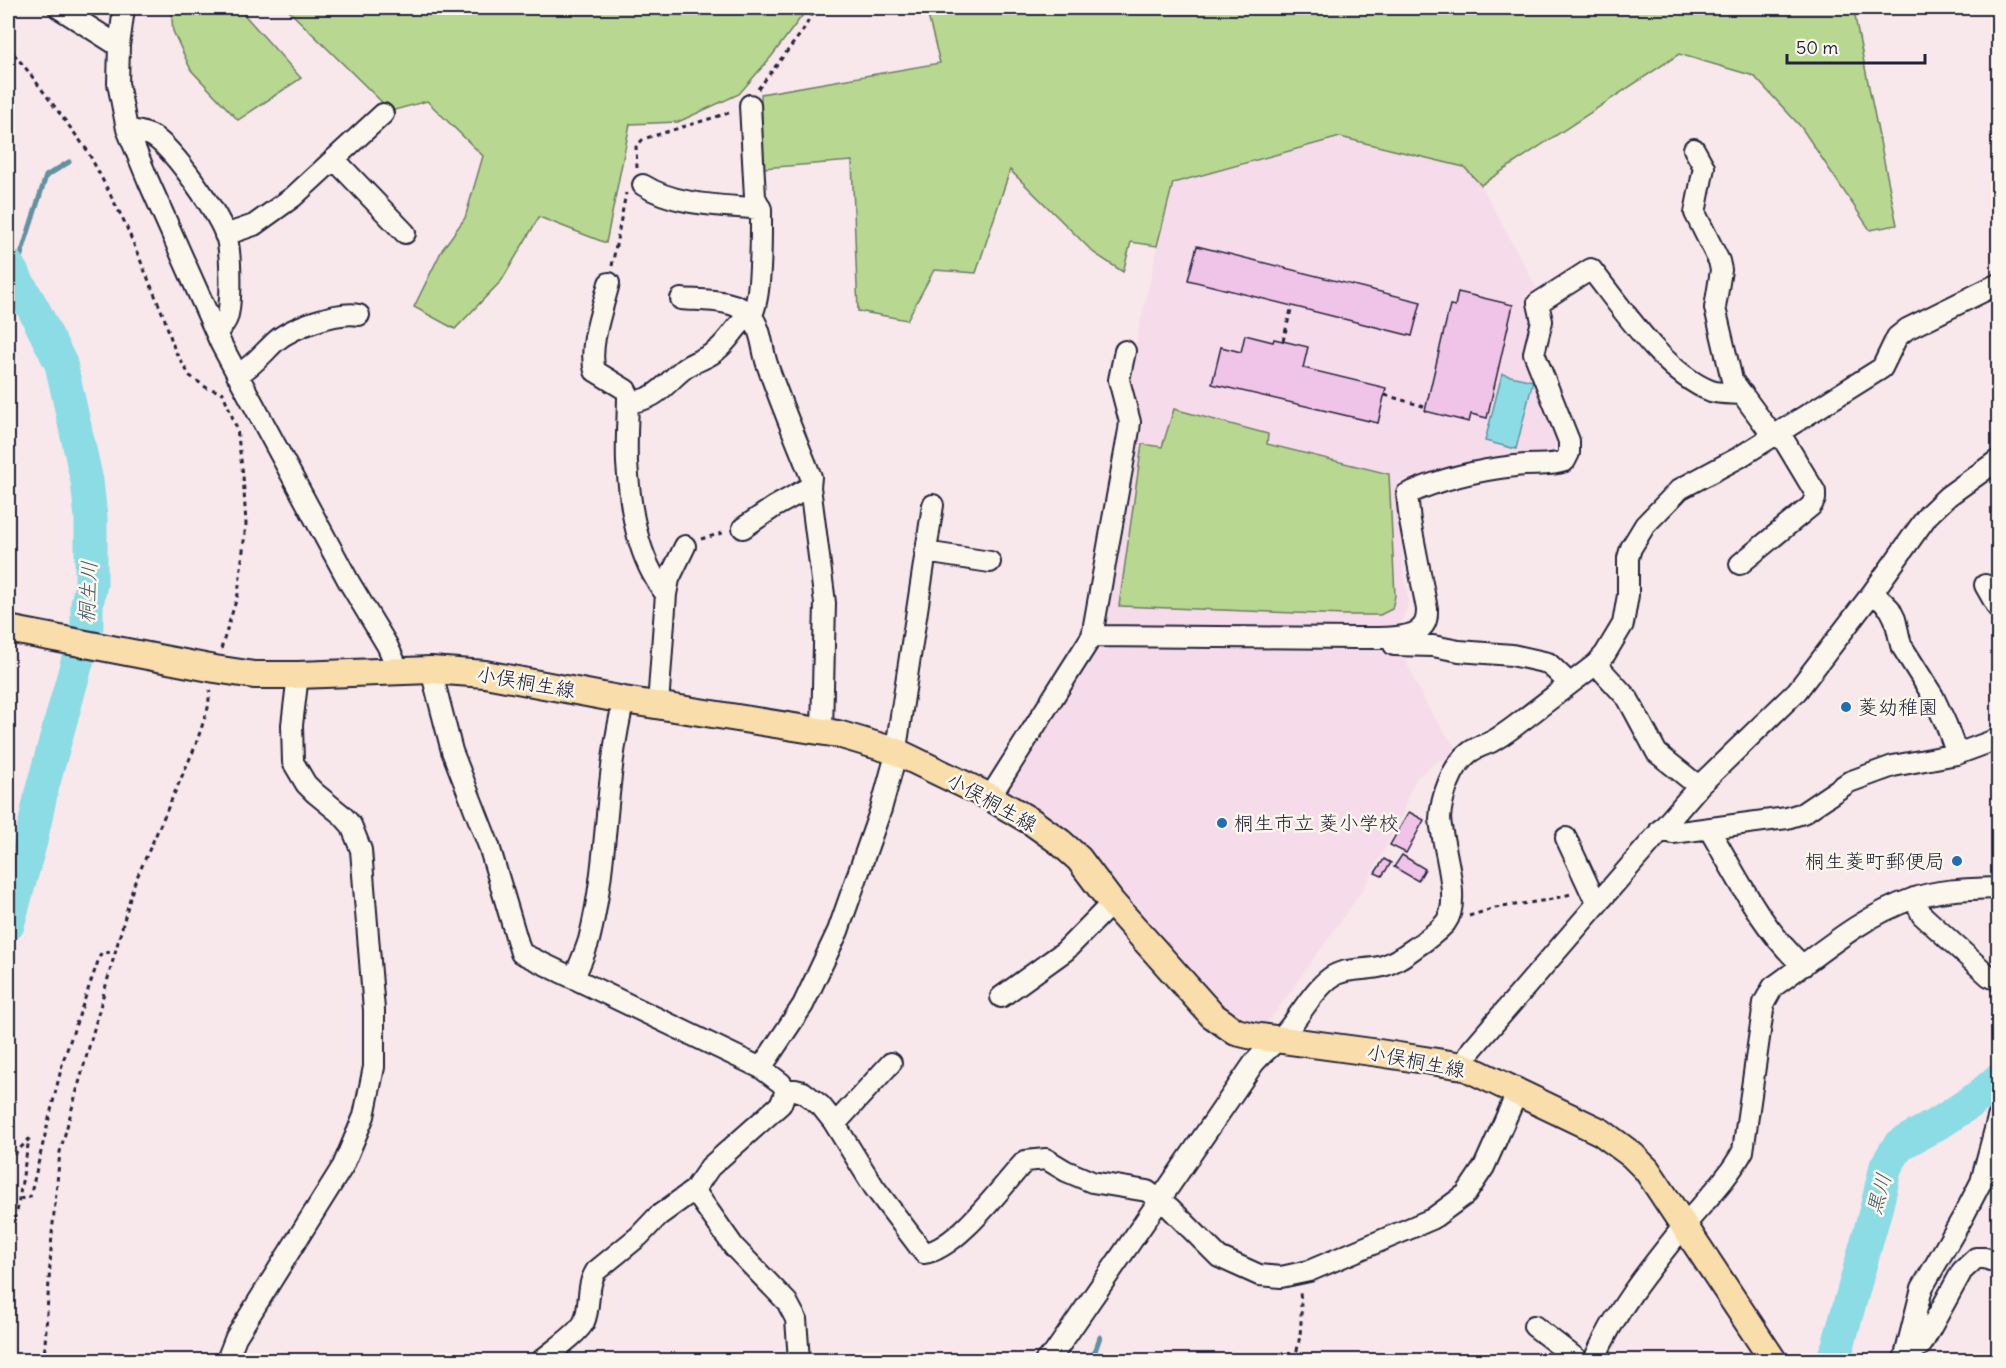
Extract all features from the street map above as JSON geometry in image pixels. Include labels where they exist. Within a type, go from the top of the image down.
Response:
[{"type":"main road","name":"小俣桐生線","points":[[8,628],[254,675],[430,670],[484,674],[624,700],[822,731],[895,751],[990,797],[1032,822],[1070,850],[1113,903],[1212,1015],[1236,1032],[1463,1066],[1601,1132],[1632,1155],[1647,1170],[1773,1360]]},
{"type":"street","points":[[59,8],[119,46]]},
{"type":"street","points":[[124,8],[119,46],[118,83],[128,129],[148,180],[237,375],[387,645],[399,671]]},
{"type":"street","points":[[628,402],[651,397],[695,361],[711,355],[727,341],[742,322],[751,316],[757,300],[761,209],[755,197],[750,105]]},
{"type":"street","points":[[225,235],[254,225],[293,197],[383,114]]},
{"type":"street","points":[[128,129],[149,135],[164,146],[214,213],[225,235],[230,258],[230,301],[228,316],[216,333]]},
{"type":"street","points":[[1694,149],[1704,167],[1695,213],[1719,261],[1721,270],[1715,308],[1732,380],[1776,434],[1815,492],[1815,499],[1811,506],[1740,564]]},
{"type":"street","points":[[334,159],[405,233]]},
{"type":"street","points":[[634,188],[684,201],[761,209]]},
{"type":"street","points":[[1092,636],[1357,638],[1396,637],[1416,633],[1426,622],[1427,609],[1407,494],[1482,470],[1525,464],[1555,465],[1565,461],[1569,453],[1569,441],[1534,353],[1542,321],[1538,303],[1591,269],[1661,357],[1700,386],[1713,392],[1743,394]]},
{"type":"street","points":[[609,283],[593,352],[593,364],[595,371],[626,390],[628,394],[627,463],[632,506],[643,554],[659,586],[666,594]]},
{"type":"street","points":[[1046,1360],[1053,1355],[1254,1063],[1278,1040],[1330,978],[1339,973],[1383,966],[1403,956],[1433,934],[1449,918],[1452,889],[1441,831],[1441,811],[1448,786],[1465,756],[1502,736],[1596,664],[1605,654],[1623,624],[1628,595],[1628,558],[1631,548],[1645,525],[1680,489],[1738,458],[1882,368],[1897,337],[1907,329],[1998,284]]},
{"type":"street","points":[[681,299],[726,303],[741,308],[751,316],[757,325],[767,364],[811,477],[810,487],[825,603],[822,731]]},
{"type":"street","points":[[237,375],[248,369],[278,339],[294,330],[340,315],[351,313],[359,315]]},
{"type":"street","points":[[990,797],[1092,636],[1130,422],[1119,380],[1125,351]]},
{"type":"street","points":[[1463,1066],[1472,1049],[1594,895],[1660,830],[1700,785],[1797,691],[1936,506],[1998,460]]},
{"type":"street","points":[[743,528],[810,487]]},
{"type":"street","points":[[761,1068],[803,1005],[838,931],[881,809],[895,751],[933,505]]},
{"type":"street","points":[[658,705],[666,594],[669,579],[685,546]]},
{"type":"street","points":[[925,552],[990,562]]},
{"type":"street","points":[[1986,585],[1998,608]]},
{"type":"street","points":[[1873,592],[1890,609],[1895,619],[1900,645],[1933,696],[1957,754]]},
{"type":"street","points":[[1357,638],[1387,645],[1433,646],[1538,660],[1555,667],[1570,684]]},
{"type":"street","points":[[1596,664],[1628,699],[1657,753],[1700,785]]},
{"type":"street","points":[[430,670],[452,751],[489,846],[521,953],[761,1068],[781,1083],[786,1090]]},
{"type":"street","points":[[227,1360],[236,1337],[343,1166],[364,1116],[374,1067],[374,1010],[361,850],[351,825],[310,788],[293,762],[292,725],[298,675]]},
{"type":"street","points":[[573,978],[588,942],[601,877],[608,799],[624,700]]},
{"type":"street","points":[[1660,830],[1673,833],[1795,816],[1815,806],[1850,782],[1893,765],[1957,754],[1998,739]]},
{"type":"street","points":[[1709,829],[1755,909],[1792,956],[1803,966]]},
{"type":"street","points":[[1566,838],[1594,895]]},
{"type":"street","points":[[1594,1360],[1606,1333],[1620,1311],[1685,1225],[1737,1162],[1743,1151],[1764,1003],[1773,987],[1861,924],[1914,898],[1958,890],[1998,888]]},
{"type":"street","points":[[1914,898],[1922,915],[1989,976],[1998,980]]},
{"type":"street","points":[[1001,997],[1065,951],[1113,903]]},
{"type":"street","points":[[835,1124],[891,1063]]},
{"type":"street","points":[[786,1090],[803,1092],[820,1106],[835,1124],[874,1187],[924,1253],[930,1253],[974,1221],[1025,1161],[1046,1159],[1092,1182],[1147,1191],[1170,1208],[1219,1257],[1259,1275],[1269,1277],[1298,1274],[1432,1219],[1466,1194],[1484,1167],[1518,1091]]},
{"type":"street","points":[[542,1360],[579,1329],[584,1322],[591,1278],[596,1271],[639,1236],[658,1216],[694,1190],[710,1167],[781,1104],[786,1090]]},
{"type":"street","points":[[1905,1359],[1922,1288],[1964,1217],[1981,1182],[1998,1118]]},
{"type":"street","points":[[694,1190],[734,1247],[787,1302],[796,1319],[799,1360]]},
{"type":"street","points":[[1905,1359],[1922,1344],[1962,1271],[1976,1258],[1985,1258],[1998,1263]]},
{"type":"street","points":[[1534,1326],[1578,1360]]},
{"type":"path","points":[[609,283],[634,188],[636,147],[643,140],[750,105],[758,89],[802,32],[816,8]]},
{"type":"path","points":[[8,47],[87,150],[124,221],[164,317],[175,351],[190,376],[207,388],[223,393],[237,429],[246,524],[238,594],[215,669],[205,718],[195,747],[134,884],[60,1152],[44,1360]]},
{"type":"path","points":[[1283,341],[1292,306]]},
{"type":"path","points":[[1384,395],[1426,406]]},
{"type":"path","points":[[685,546],[698,540],[743,528]]},
{"type":"path","points":[[1449,918],[1464,918],[1495,908],[1594,895]]},
{"type":"path","points":[[19,1199],[30,1197],[63,1061],[101,953],[115,952]]},
{"type":"path","points":[[8,1161],[29,1139],[17,1212],[8,1232]]},
{"type":"path","points":[[8,1257],[13,1285],[12,1310],[8,1327]]},
{"type":"path","points":[[1294,1360],[1300,1344],[1302,1315],[1298,1274]]},
{"type":"shaded area","points":[[1340,137],[1464,167],[1481,185],[1537,289],[1526,295],[1534,317],[1559,436],[1551,457],[1418,483],[1399,481],[1403,563],[1408,602],[1403,621],[1382,632],[1113,628],[1105,625],[1100,612],[1135,433],[1131,377],[1138,332],[1173,183]]},
{"type":"shaded area","name":"桐生市立 菱小学校","points":[[1350,643],[1401,649],[1432,714],[1459,752],[1452,761],[1439,760],[1417,777],[1408,796],[1404,812],[1362,891],[1270,1020],[1265,1024],[1242,1020],[1223,1007],[1092,861],[1012,801],[1008,790],[1085,660],[1103,646]]},
{"type":"green space","points":[[171,8],[244,8],[240,10],[301,78],[238,120],[191,70],[173,31]]},
{"type":"green space","points":[[286,8],[808,8],[771,57],[739,94],[678,122],[630,124],[606,243],[539,217],[502,280],[455,329],[414,307],[442,250],[465,218],[483,156],[427,101],[391,111]]},
{"type":"green space","points":[[926,8],[1854,8],[1897,225],[1870,230],[1801,127],[1754,76],[1679,54],[1481,185],[1464,167],[1340,137],[1173,183],[1157,246],[1131,242],[1123,272],[1094,253],[1010,170],[976,273],[934,270],[907,320],[858,311],[852,161],[763,168],[761,94],[940,63]]},
{"type":"green space","points":[[1174,409],[1268,434],[1267,444],[1389,474],[1395,596],[1392,609],[1380,615],[1345,615],[1119,606],[1142,444],[1162,447]]},
{"type":"water","points":[[1502,374],[1533,381],[1516,449],[1485,441]]},
{"type":"building","points":[[1197,246],[1421,302],[1412,336],[1188,280]]},
{"type":"building","points":[[1458,292],[1513,305],[1487,418],[1471,414],[1469,422],[1425,411],[1450,305],[1455,306]]},
{"type":"building","points":[[1245,335],[1308,347],[1303,368],[1386,388],[1378,423],[1212,384],[1221,347],[1241,352]]},
{"type":"building","points":[[1409,812],[1424,820],[1406,853],[1390,845]]},
{"type":"building","points":[[1402,855],[1425,869],[1418,881],[1394,867]]},
{"type":"building","points":[[1384,859],[1391,863],[1382,876],[1375,873]]},
{"type":"waterway","points":[[14,277],[46,176],[69,162]]},
{"type":"waterway","name":"桐生川","points":[[8,265],[61,364],[87,481],[91,518],[91,584],[87,604],[87,626],[42,789],[31,841],[8,925]]},
{"type":"waterway","name":"黒川","points":[[1832,1360],[1838,1346],[1886,1166],[1899,1145],[1944,1120],[1998,1080]]},
{"type":"waterway","points":[[1092,1360],[1100,1337]]},
{"type":"place","name":"菱幼稚園","points":[[1846,707]]},
{"type":"place","name":"桐生市立 菱小学校","points":[[1222,823]]},
{"type":"place","name":"桐生菱町郵便局","points":[[1957,861]]}]
